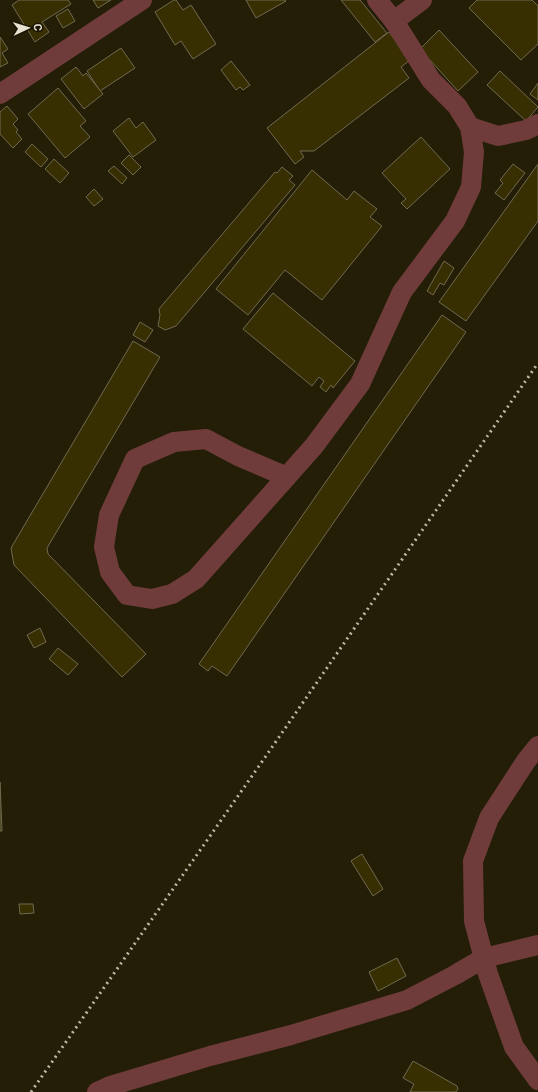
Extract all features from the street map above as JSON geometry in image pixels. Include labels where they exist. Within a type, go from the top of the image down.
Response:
[{"type":"street","points":[[0,94],[142,0]]},
{"type":"street","points":[[287,477],[238,456],[206,439],[174,442],[135,459],[108,515],[104,547],[110,572],[126,595],[152,599],[172,594],[196,579],[287,477],[314,446],[360,384],[402,292],[455,221],[471,186],[474,152],[470,127],[457,106],[431,80],[394,21],[377,0]]},
{"type":"street","points":[[394,21],[422,0]]},
{"type":"street","points":[[470,127],[498,136],[526,130],[538,124]]},
{"type":"street","points":[[538,746],[526,761],[488,818],[473,861],[474,921],[484,958],[503,1019],[514,1047],[538,1080]]},
{"type":"street","points":[[97,1092],[110,1086],[210,1056],[292,1035],[407,1000],[484,958],[538,945]]},
{"type":"building","points":[[19,0],[68,0],[71,4],[42,22],[49,32],[35,42],[12,5]]},
{"type":"building","points":[[93,0],[111,0],[98,8]]},
{"type":"building","points":[[176,0],[183,10],[191,5],[216,44],[193,59],[181,41],[175,45],[155,12]]},
{"type":"building","points":[[246,0],[285,0],[286,1],[256,18]]},
{"type":"building","points":[[341,0],[360,0],[387,33],[375,42]]},
{"type":"building","points":[[477,0],[532,0],[538,6],[538,44],[521,60],[469,8]]},
{"type":"building","points":[[68,9],[75,21],[63,28],[56,16]]},
{"type":"building","points":[[439,30],[478,72],[458,91],[420,49]]},
{"type":"building","points":[[389,32],[410,60],[401,67],[409,78],[314,151],[300,151],[304,157],[295,164],[267,128]]},
{"type":"building","points":[[0,37],[8,49],[2,53],[8,63],[0,67]]},
{"type":"building","points":[[121,48],[135,68],[100,91],[87,71]]},
{"type":"building","points":[[231,61],[250,85],[243,90],[240,87],[236,90],[221,70]]},
{"type":"building","points":[[76,67],[83,76],[86,73],[103,94],[84,109],[61,79]]},
{"type":"building","points":[[500,71],[538,107],[526,121],[487,85]]},
{"type":"building","points":[[538,83],[538,100],[530,94]]},
{"type":"building","points":[[58,88],[86,121],[80,126],[90,137],[65,158],[28,114]]},
{"type":"building","points":[[7,106],[18,119],[13,124],[18,130],[16,132],[22,139],[13,148],[0,134],[0,112]]},
{"type":"building","points":[[129,118],[136,128],[143,122],[156,140],[133,157],[113,131]]},
{"type":"building","points":[[421,137],[450,169],[407,209],[401,203],[406,199],[382,173]]},
{"type":"building","points":[[32,144],[48,159],[41,167],[25,152]]},
{"type":"building","points":[[129,155],[141,167],[133,175],[121,163]]},
{"type":"building","points":[[54,159],[69,173],[60,183],[45,169]]},
{"type":"building","points":[[513,164],[525,173],[504,200],[495,193],[503,183],[500,180]]},
{"type":"building","points":[[538,164],[538,221],[466,321],[439,302]]},
{"type":"building","points":[[114,166],[127,178],[122,184],[108,171]]},
{"type":"building","points":[[282,167],[293,176],[289,180],[295,185],[176,326],[165,330],[158,326],[160,315],[159,309],[275,172],[277,173]]},
{"type":"building","points":[[312,170],[347,200],[354,191],[377,209],[370,217],[382,226],[322,300],[285,270],[248,315],[216,289]]},
{"type":"building","points":[[94,189],[103,199],[94,206],[86,197]]},
{"type":"building","points":[[444,261],[454,268],[444,285],[440,283],[433,295],[427,291]]},
{"type":"building","points":[[273,293],[355,361],[333,388],[331,385],[326,392],[320,387],[324,381],[319,377],[312,386],[243,329]]},
{"type":"building","points":[[442,315],[466,332],[227,676],[212,666],[208,671],[199,664]]},
{"type":"building","points":[[140,322],[153,330],[145,342],[133,335]]},
{"type":"building","points":[[133,341],[160,357],[47,548],[48,554],[146,654],[122,677],[14,565],[11,548]]},
{"type":"building","points":[[40,628],[46,642],[34,648],[27,635]]},
{"type":"building","points":[[58,648],[78,664],[68,675],[49,659]]},
{"type":"building","points":[[0,782],[2,831],[0,831]]},
{"type":"building","points":[[362,854],[383,889],[373,896],[351,861]]},
{"type":"building","points":[[19,904],[33,904],[34,913],[20,914]]},
{"type":"building","points":[[397,958],[406,976],[378,991],[369,972]]},
{"type":"building","points":[[413,1061],[457,1086],[458,1089],[456,1092],[410,1092],[414,1084],[403,1078]]},
{"type":"railway","points":[[31,1092],[538,363]]}]
